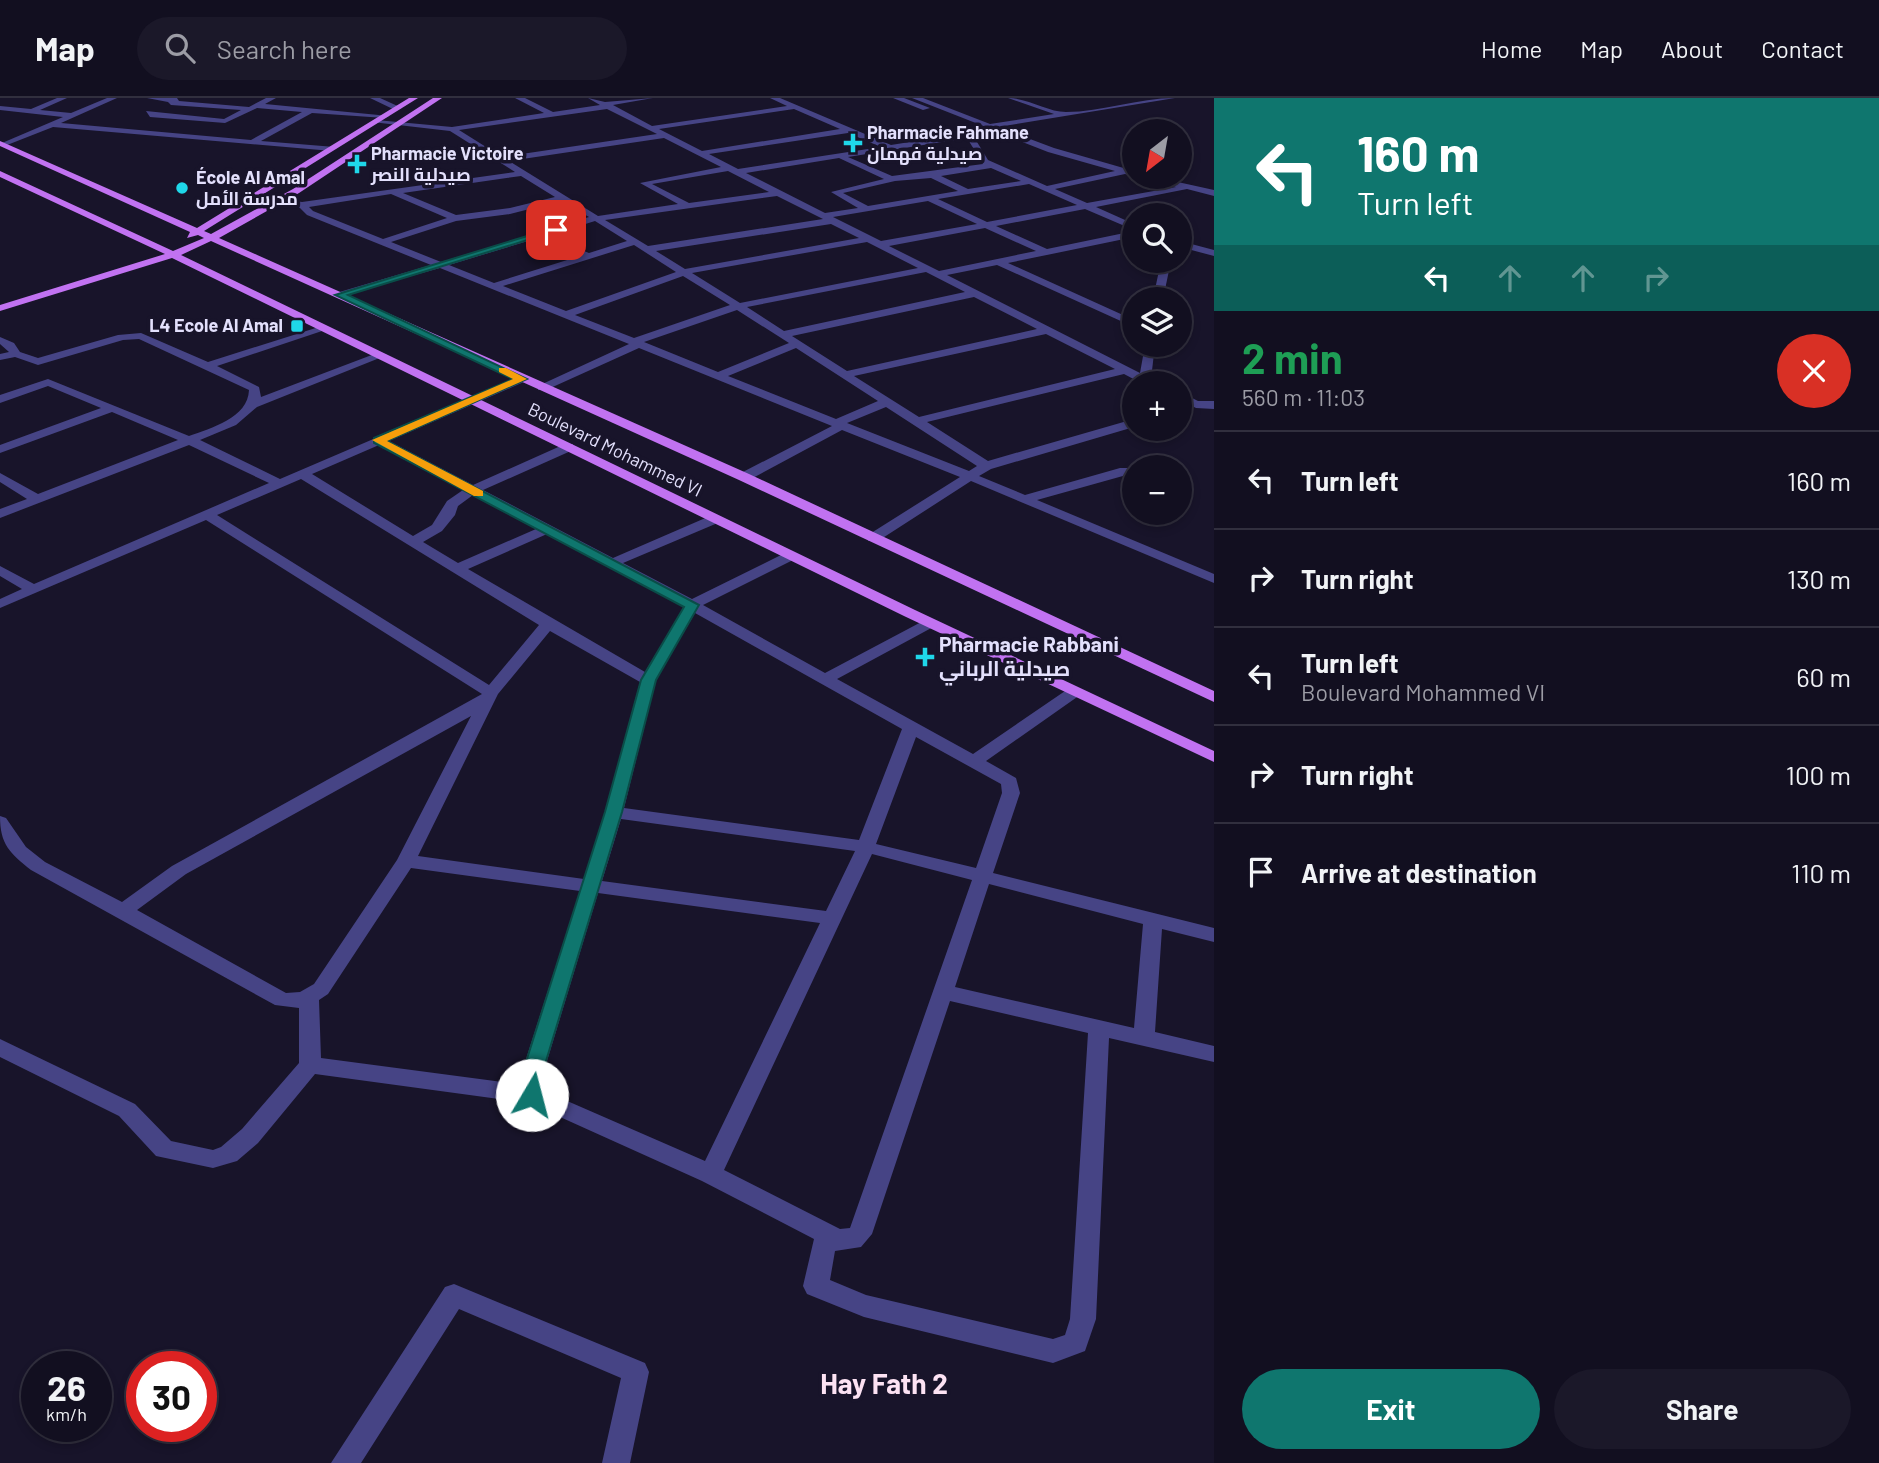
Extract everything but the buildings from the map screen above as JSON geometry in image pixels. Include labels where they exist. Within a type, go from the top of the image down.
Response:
[{"type":"main road","points":[[0,297],[161,248],[195,233],[414,98]]},
{"type":"main road","points":[[0,308],[174,254],[209,239],[278,200],[438,98]]},
{"type":"main road","name":"Boulevard Mohammed VI","points":[[3,144],[195,233],[340,295],[744,477],[1214,697]]},
{"type":"main road","name":"Boulevard Mohammed VI","points":[[0,174],[174,254],[790,556],[1214,757]]},
{"type":"street","points":[[0,100],[6,98]]},
{"type":"street","points":[[32,111],[63,98]]},
{"type":"street","points":[[3,144],[55,125],[113,98]]},
{"type":"street","points":[[151,98],[312,110],[455,128],[649,98]]},
{"type":"street","points":[[176,100],[148,114],[219,122],[272,98]]},
{"type":"street","points":[[374,98],[398,108]]},
{"type":"street","points":[[519,98],[551,114]]},
{"type":"street","points":[[592,98],[1126,370]]},
{"type":"street","points":[[774,98],[891,148]]},
{"type":"street","points":[[897,98],[979,128],[1005,132],[1122,170]]},
{"type":"street","points":[[916,98],[991,129]]},
{"type":"street","points":[[1013,98],[1066,116]]},
{"type":"street","points":[[690,207],[644,183],[970,136],[991,129],[1171,98]]},
{"type":"street","points":[[653,128],[796,107]]},
{"type":"street","points":[[0,108],[74,116]]},
{"type":"street","points":[[253,142],[312,110]]},
{"type":"street","points":[[55,125],[332,149]]},
{"type":"street","points":[[455,128],[593,219],[684,272],[986,466]]},
{"type":"street","points":[[702,153],[850,130]]},
{"type":"street","points":[[503,159],[667,135]]},
{"type":"street","points":[[970,136],[980,158],[992,165],[1122,222]]},
{"type":"street","points":[[840,156],[895,180]]},
{"type":"street","points":[[867,209],[835,192],[992,165]]},
{"type":"street","points":[[258,211],[522,173]]},
{"type":"street","points":[[1044,189],[1122,174]]},
{"type":"street","points":[[932,175],[967,192]]},
{"type":"street","points":[[644,250],[1028,182]]},
{"type":"street","points":[[665,208],[680,201],[768,188]]},
{"type":"street","points":[[877,245],[1179,189]]},
{"type":"street","points":[[1190,189],[1214,193]]},
{"type":"street","points":[[292,191],[346,198]]},
{"type":"street","points":[[391,192],[455,218]]},
{"type":"street","points":[[340,295],[593,219],[778,193]]},
{"type":"street","points":[[256,197],[302,205],[310,213],[971,477],[1214,579]]},
{"type":"street","points":[[382,242],[455,218],[510,211],[561,198]]},
{"type":"street","points":[[928,198],[1046,252]]},
{"type":"street","points":[[538,235],[588,256]]},
{"type":"street","points":[[938,274],[1122,236]]},
{"type":"street","points":[[566,315],[684,272],[866,239]]},
{"type":"street","points":[[494,286],[632,243]]},
{"type":"street","points":[[1192,247],[1214,253]]},
{"type":"street","points":[[999,262],[1122,318]]},
{"type":"street","points":[[542,388],[636,343],[738,306],[927,269]]},
{"type":"street","points":[[782,335],[976,293]]},
{"type":"street","points":[[207,366],[326,328]]},
{"type":"street","points":[[844,375],[1048,330]]},
{"type":"street","points":[[0,357],[16,354],[38,362],[132,335],[141,336],[255,389],[253,404]]},
{"type":"street","points":[[0,340],[10,345],[16,354]]},
{"type":"street","points":[[718,376],[797,345]]},
{"type":"street","points":[[0,513],[189,440],[232,422],[253,404],[381,355]]},
{"type":"street","points":[[38,362],[36,373],[48,383],[189,440],[281,484]]},
{"type":"street","points":[[918,421],[1126,370]]},
{"type":"street","points":[[0,604],[281,484],[472,398],[522,379]]},
{"type":"street","points":[[0,399],[48,383]]},
{"type":"street","points":[[744,477],[839,424],[887,402]]},
{"type":"street","points":[[1192,402],[1196,404]]},
{"type":"street","points":[[1192,405],[1214,405]]},
{"type":"street","points":[[0,449],[110,409]]},
{"type":"street","points":[[873,538],[986,466],[1122,426]]},
{"type":"street","points":[[310,1065],[532,1095],[710,1174],[837,1239],[852,1240],[860,1234],[1011,793],[1010,782],[975,761],[692,605],[378,440]]},
{"type":"street","points":[[413,542],[437,528],[449,514],[452,504],[472,490],[569,447]]},
{"type":"street","points":[[1025,499],[1122,472]]},
{"type":"street","points":[[302,474],[548,624],[648,680]]},
{"type":"street","points":[[0,477],[37,499]]},
{"type":"street","points":[[207,515],[489,697]]},
{"type":"street","points":[[612,563],[715,519]]},
{"type":"street","points":[[457,569],[547,529]]},
{"type":"street","points":[[532,1095],[529,1084],[614,812],[648,680],[692,605],[790,556]]},
{"type":"street","points":[[0,570],[34,590]]},
{"type":"street","points":[[825,679],[930,623]]},
{"type":"street","points":[[0,822],[19,851],[38,866],[282,1000],[309,998],[321,989],[405,861],[489,697],[548,624]]},
{"type":"street","points":[[975,761],[1074,692]]},
{"type":"street","points":[[123,911],[179,870],[489,697]]},
{"type":"street","points":[[710,1174],[866,847],[911,727]]},
{"type":"street","points":[[614,812],[866,847],[1214,935]]},
{"type":"street","points":[[405,861],[590,888],[830,918]]},
{"type":"street","points":[[1144,1038],[1153,920]]},
{"type":"street","points":[[945,992],[1214,1055]]},
{"type":"street","points":[[0,1047],[127,1110],[164,1149],[213,1159],[229,1154],[250,1136],[310,1065],[309,998]]},
{"type":"street","points":[[837,1239],[824,1244],[816,1286],[864,1306],[1053,1351],[1076,1343],[1083,1319],[1099,1027]]},
{"type":"street","points":[[345,1463],[454,1295],[636,1372],[616,1463]]},
{"type":"slow traffic","points":[[479,493],[378,440],[522,379],[503,370]]},
{"type":"place","name":"Pharmacie Fahmane صيدلية فهمان","points":[[853,143]]},
{"type":"place","name":"Pharmacie Victoire صيدلية النصر","points":[[357,164]]},
{"type":"place","name":"École Al Amal مدرسة الأمل","points":[[182,188]]},
{"type":"place","name":"L4 Ecole Al Amal","points":[[297,326]]},
{"type":"place","name":"Pharmacie Rabbani صيدلية الرباني","points":[[925,657]]},
{"type":"district","name":"Hay Fath 2","points":[[884,1384]]},
{"type":"route","points":[[532,1095],[529,1084],[614,812],[648,680],[692,605],[378,440],[522,379],[340,295],[556,230]]}]
